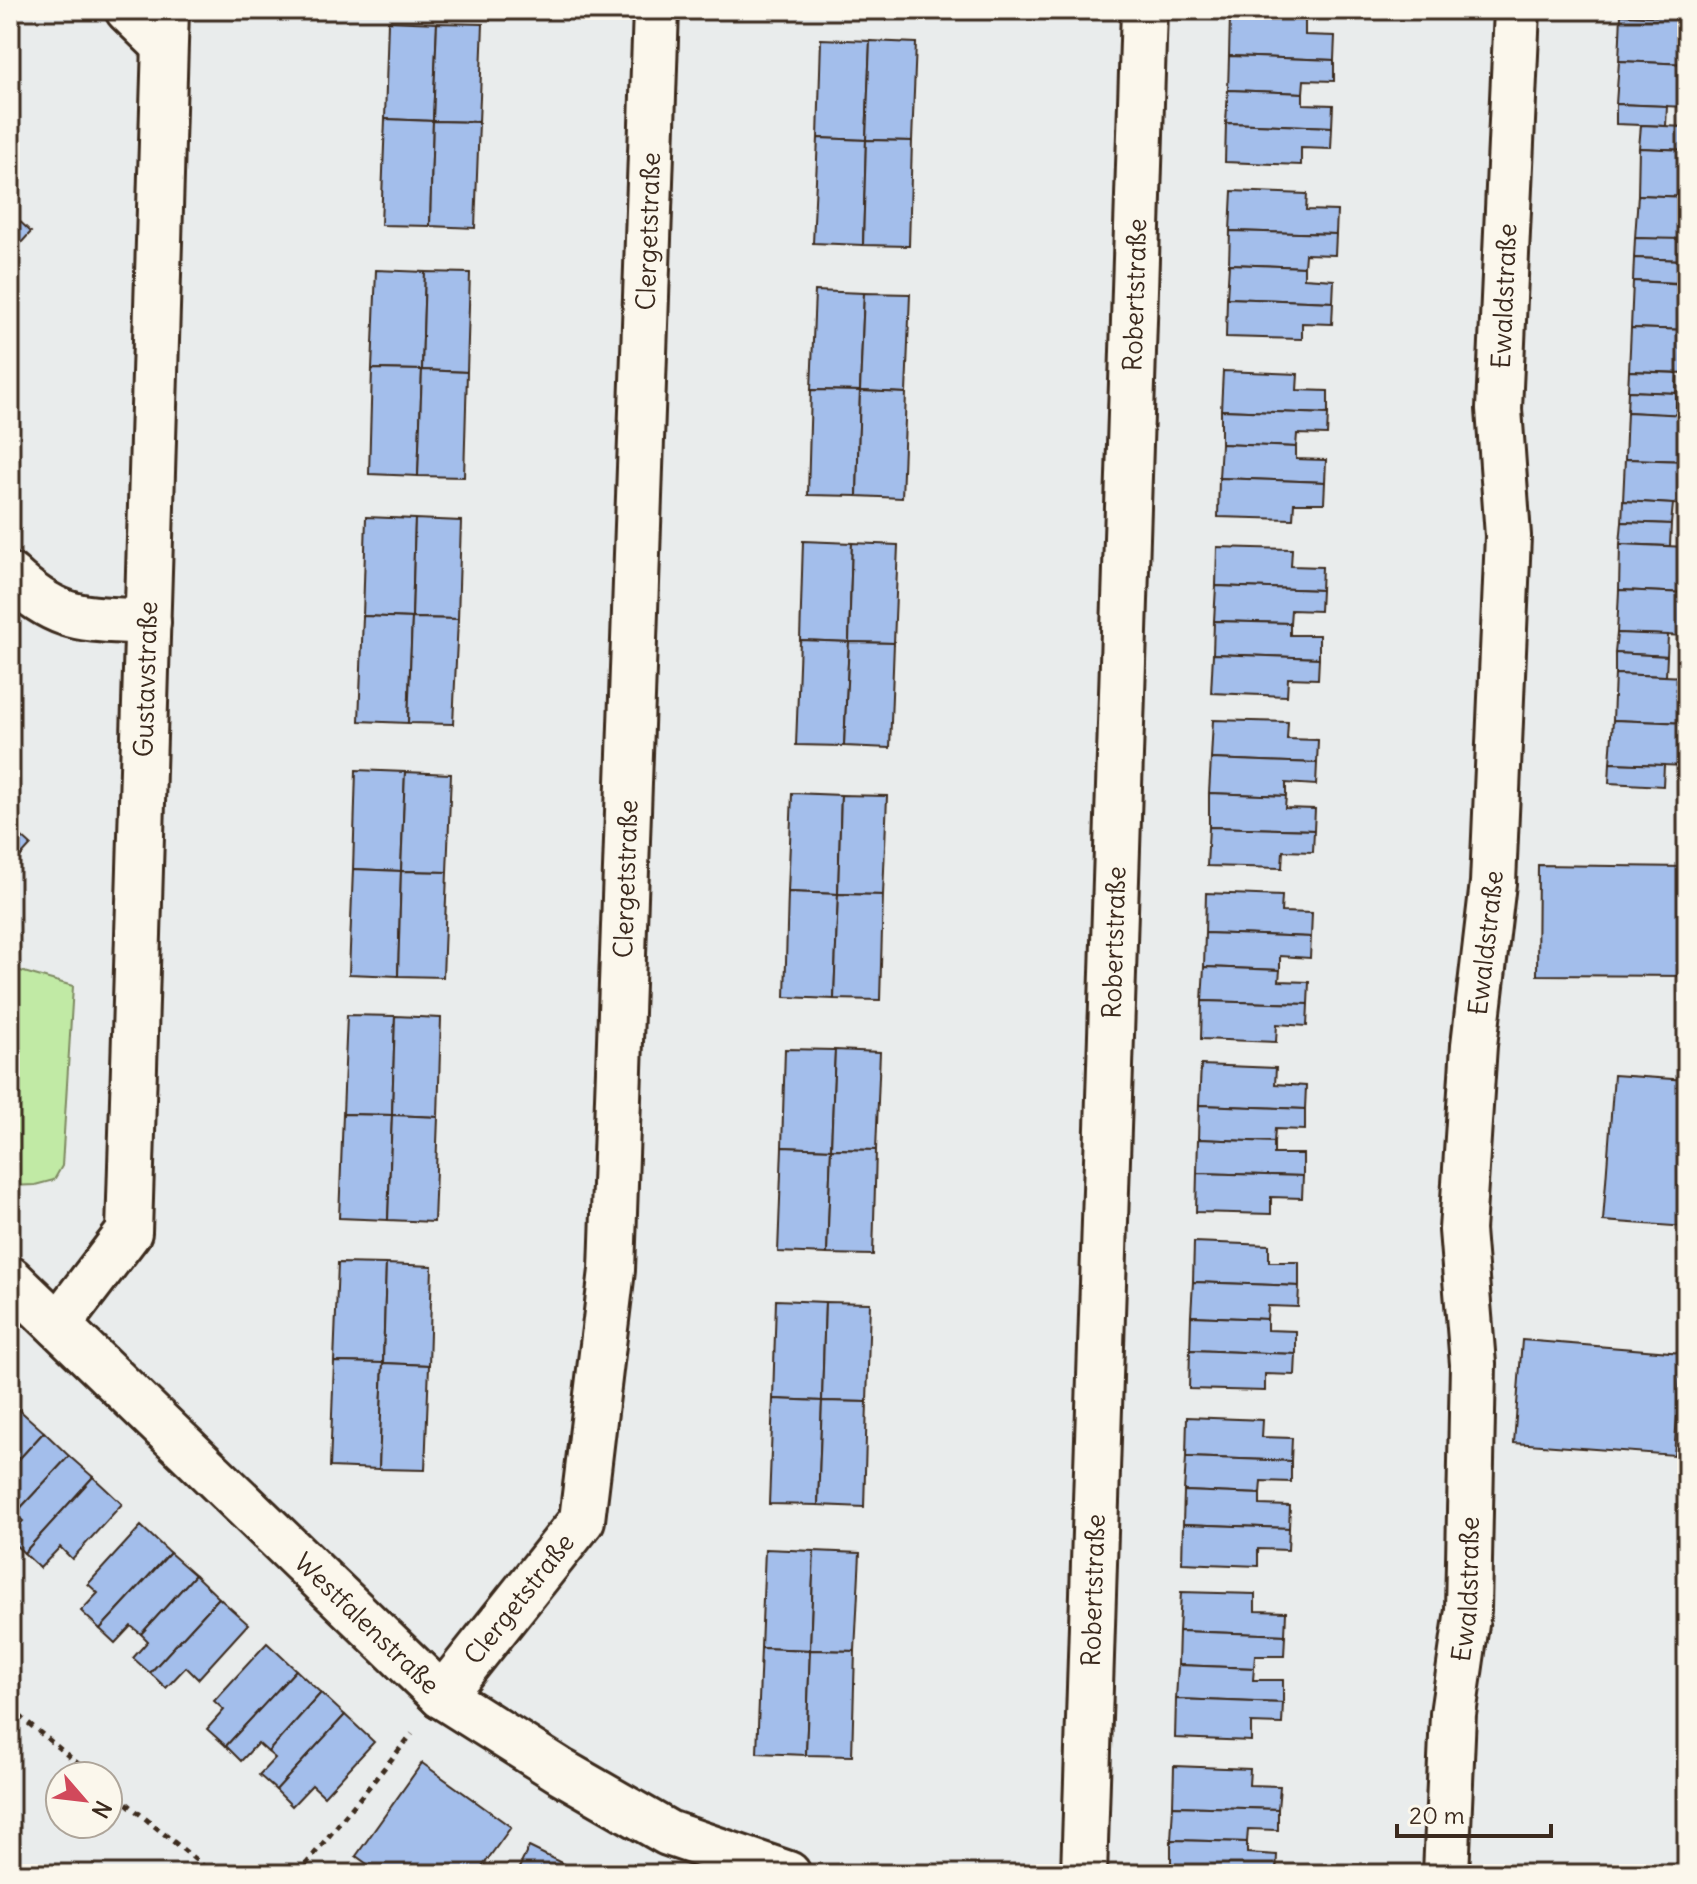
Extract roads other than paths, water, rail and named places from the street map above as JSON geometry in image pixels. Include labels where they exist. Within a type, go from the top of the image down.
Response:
[{"type":"street","points":[[128,10],[165,28]]},
{"type":"street","name":"Clergetstraße","points":[[442,1696],[582,1520],[612,1270],[656,10]]},
{"type":"street","name":"Robertstraße","points":[[1084,1874],[1144,10]]},
{"type":"street","name":"Ewaldstraße","points":[[1446,1874],[1453,1714],[1468,1610],[1473,1364],[1462,1230],[1474,1045],[1493,883],[1508,536],[1499,409],[1517,10]]},
{"type":"street","name":"Gustavstraße","points":[[58,1325],[129,1232],[165,28]]},
{"type":"street","points":[[10,576],[29,594],[71,618],[148,622]]},
{"type":"street","name":"Westfalenstraße","points":[[10,1279],[442,1696],[562,1772],[668,1833],[788,1874]]}]
